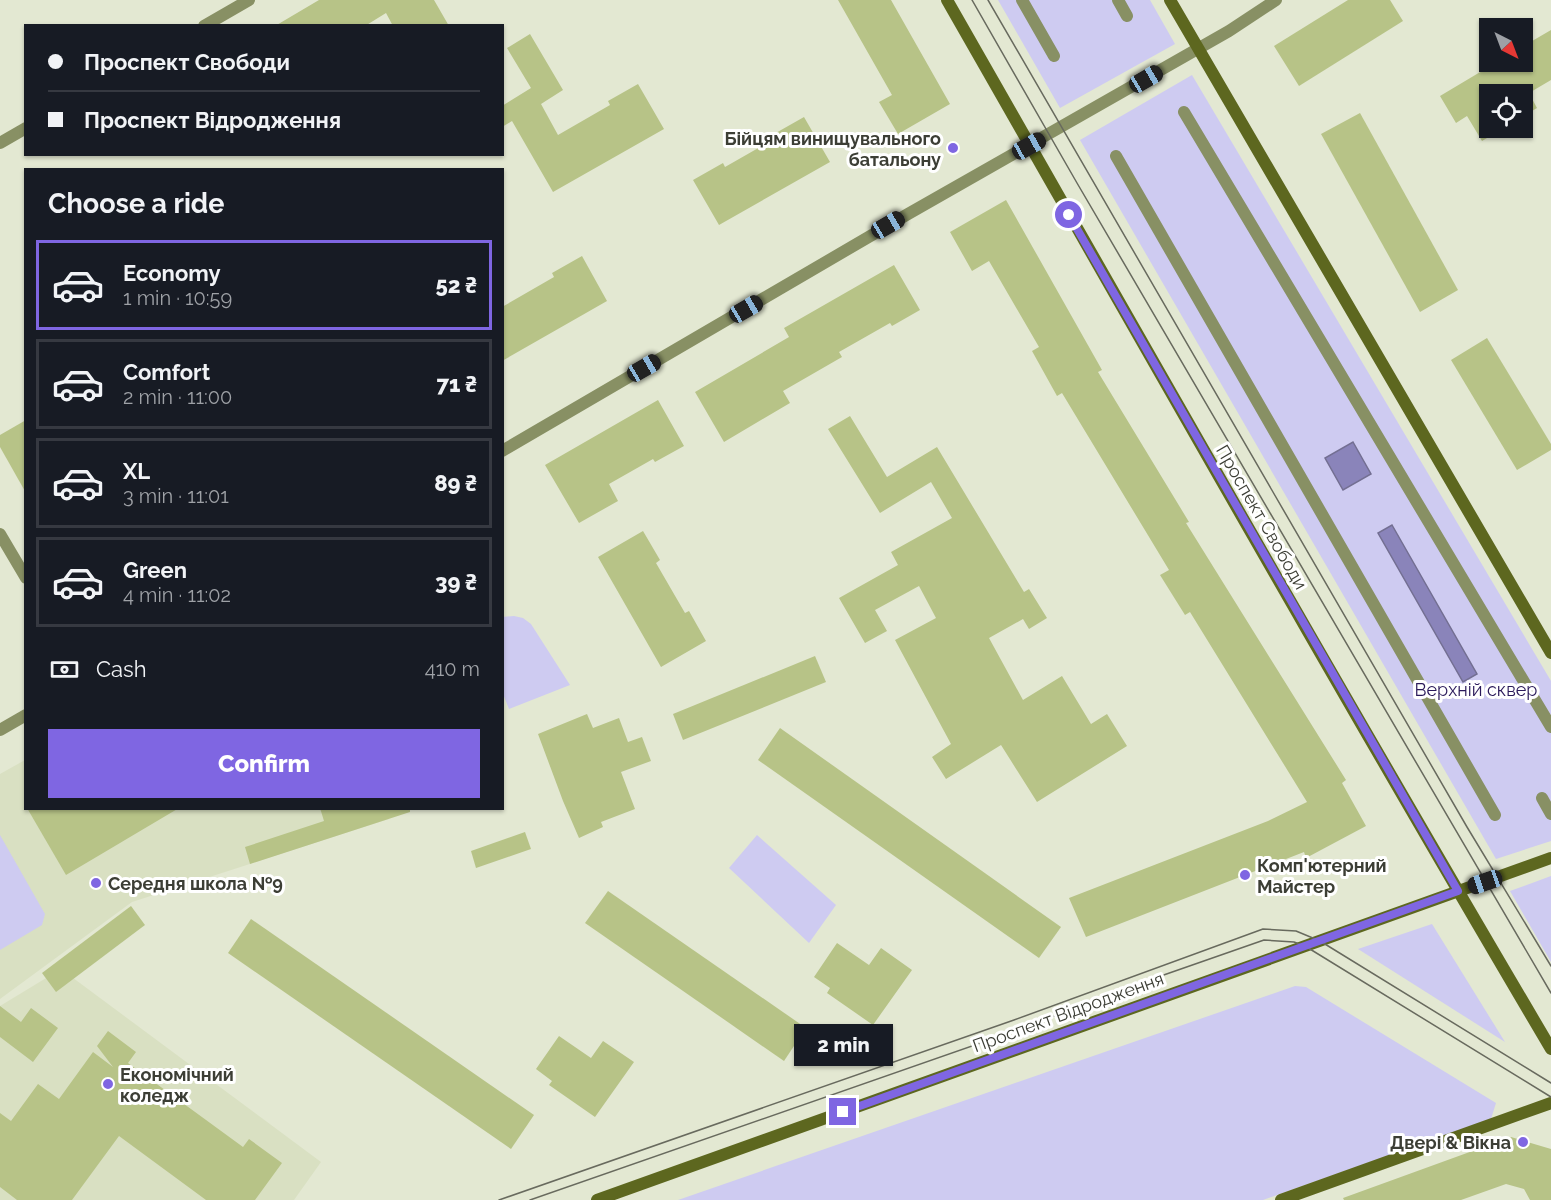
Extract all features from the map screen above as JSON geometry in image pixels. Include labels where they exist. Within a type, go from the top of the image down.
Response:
[{"type":"main road","name":"Проспект Свободи","points":[[947,0],[1551,1049]]},
{"type":"main road","points":[[1170,0],[1551,653]]},
{"type":"main road","name":"Проспект Відродження","points":[[597,1200],[1551,858]]},
{"type":"main road","points":[[1281,1200],[1551,1103]]},
{"type":"street","points":[[207,24],[249,0]]},
{"type":"street","points":[[1022,0],[1054,56]]},
{"type":"street","points":[[1118,0],[1127,16]]},
{"type":"street","points":[[504,450],[908,214],[1198,49],[1276,0]]},
{"type":"street","points":[[1184,112],[1551,727]]},
{"type":"street","points":[[0,143],[24,129]]},
{"type":"street","points":[[1116,156],[1495,815]]},
{"type":"street","points":[[0,534],[24,575]]},
{"type":"street","points":[[0,730],[24,717]]},
{"type":"street","points":[[1542,798],[1551,814]]},
{"type":"shaded area","points":[[1353,442],[1371,474],[1343,490],[1325,458]]},
{"type":"shaded area","points":[[1392,525],[1477,674],[1463,682],[1378,533]]},
{"type":"shaded area","name":"Середня школа №9","points":[[24,761],[24,810],[387,810],[389,819],[132,902],[0,999],[0,774]]},
{"type":"shaded area","name":"Економічний коледж","points":[[61,969],[321,1162],[294,1200],[0,1200],[0,1006]]},
{"type":"green space","points":[[998,0],[1150,0],[1175,44],[1060,108]]},
{"type":"green space","name":"Верхній сквер","points":[[1192,75],[1551,681],[1551,841],[1496,859],[1080,140]]},
{"type":"green space","points":[[504,617],[523,618],[531,624],[570,685],[509,709],[504,696]]},
{"type":"green space","points":[[0,835],[45,914],[42,925],[0,950]]},
{"type":"green space","points":[[757,835],[836,905],[809,943],[729,868]]},
{"type":"green space","points":[[1551,876],[1551,962],[1510,891]]},
{"type":"green space","points":[[1432,924],[1505,1042],[1358,949]]},
{"type":"green space","points":[[1295,986],[1306,987],[1496,1103],[1491,1119],[1263,1200],[678,1200]]},
{"type":"building","points":[[319,0],[434,0],[448,24],[392,24],[386,13],[368,24],[278,24]]},
{"type":"building","points":[[838,0],[891,0],[950,104],[898,134],[879,102],[892,95]]},
{"type":"building","points":[[1348,0],[1390,0],[1403,21],[1299,86],[1274,46]]},
{"type":"building","points":[[1551,30],[1551,80],[1533,91],[1533,84],[1479,84],[1479,136],[1467,116],[1456,123],[1440,96],[1480,72],[1533,72],[1533,41]]},
{"type":"building","points":[[530,34],[563,90],[541,104],[558,135],[610,105],[608,101],[638,84],[664,129],[553,192],[512,121],[504,126],[504,105],[531,88],[507,48]]},
{"type":"building","points":[[1360,113],[1458,290],[1420,312],[1321,134]]},
{"type":"building","points":[[804,117],[830,162],[719,225],[693,180],[723,163],[725,167],[776,138],[774,134]]},
{"type":"building","points":[[1006,200],[1102,370],[1098,372],[1189,522],[1186,523],[1346,780],[1342,783],[1366,826],[1306,858],[1304,852],[1086,937],[1069,898],[1268,821],[1307,802],[1190,612],[1185,615],[1160,575],[1169,570],[1062,393],[1057,396],[1032,351],[1039,347],[989,261],[972,271],[950,232]]},
{"type":"building","points":[[582,256],[607,301],[504,360],[504,306],[554,277],[552,273]]},
{"type":"building","points":[[894,265],[920,310],[892,326],[890,323],[839,352],[842,357],[783,391],[790,403],[724,442],[695,392],[789,337],[784,328]]},
{"type":"building","points":[[1487,338],[1551,444],[1551,450],[1517,470],[1451,360]]},
{"type":"building","points":[[658,400],[684,446],[655,462],[653,459],[609,484],[618,501],[579,523],[545,465]]},
{"type":"building","points":[[850,416],[887,477],[937,447],[1024,592],[1029,589],[1047,618],[1029,629],[1023,619],[989,638],[1023,700],[1062,676],[1091,724],[1107,714],[1127,746],[1037,802],[1001,745],[946,779],[932,757],[951,744],[895,640],[936,618],[919,586],[875,610],[887,631],[865,643],[839,598],[898,565],[891,552],[952,518],[931,482],[880,513],[828,429]]},
{"type":"building","points":[[24,421],[24,489],[0,447],[0,435]]},
{"type":"building","points":[[643,531],[660,560],[656,563],[685,613],[689,611],[706,641],[661,667],[598,557]]},
{"type":"building","points":[[815,656],[826,682],[683,740],[673,714]]},
{"type":"building","points":[[587,714],[593,728],[619,718],[628,742],[642,737],[651,761],[621,772],[635,809],[601,822],[603,827],[579,838],[538,734]]},
{"type":"building","points":[[780,728],[1061,927],[1039,958],[758,760]]},
{"type":"building","points":[[28,810],[176,810],[66,875]]},
{"type":"building","points":[[321,810],[410,810],[410,812],[250,864],[245,847],[324,821]]},
{"type":"building","points":[[525,832],[531,849],[476,868],[471,851]]},
{"type":"building","points":[[608,891],[806,1028],[784,1061],[585,923]]},
{"type":"building","points":[[131,906],[145,925],[56,992],[42,973]]},
{"type":"building","points":[[251,919],[534,1115],[511,1149],[228,953]]},
{"type":"building","points":[[837,943],[869,965],[881,948],[912,970],[873,1025],[827,993],[830,988],[814,977]]},
{"type":"building","points":[[0,1006],[21,1022],[31,1008],[58,1028],[33,1062],[0,1037]]},
{"type":"building","points":[[108,1031],[136,1052],[128,1063],[243,1147],[249,1139],[282,1163],[255,1200],[206,1200],[119,1136],[72,1200],[17,1200],[0,1187],[0,1113],[11,1121],[38,1084],[59,1099],[93,1052],[113,1067],[97,1046]]},
{"type":"building","points":[[559,1036],[591,1058],[603,1041],[634,1062],[595,1117],[549,1085],[552,1081],[536,1069]]},
{"type":"building","points":[[1511,1137],[1551,1149],[1551,1200],[1530,1200],[1524,1189],[1506,1184],[1461,1200],[1344,1200],[1343,1198]]},
{"type":"tram line","points":[[972,0],[1551,993]]},
{"type":"tram line","points":[[988,0],[1467,827],[1551,966]]},
{"type":"tram line","points":[[499,1200],[1014,1020],[1263,929],[1296,931],[1320,941],[1551,1083]]},
{"type":"tram line","points":[[530,1200],[1018,1030],[1135,985],[1264,940],[1294,942],[1305,946],[1551,1097]]},
{"type":"place","name":"Бійцям винищувального батальону","points":[[953,148]]},
{"type":"place","name":"Комп'ютерний Майстер","points":[[1245,875]]},
{"type":"place","name":"Середня школа №9","points":[[96,883]]},
{"type":"place","name":"Економічний коледж","points":[[108,1084]]},
{"type":"place","name":"Двері & Вікна","points":[[1523,1142]]},
{"type":"route","points":[[843,1112],[1458,891],[1069,215]]}]
